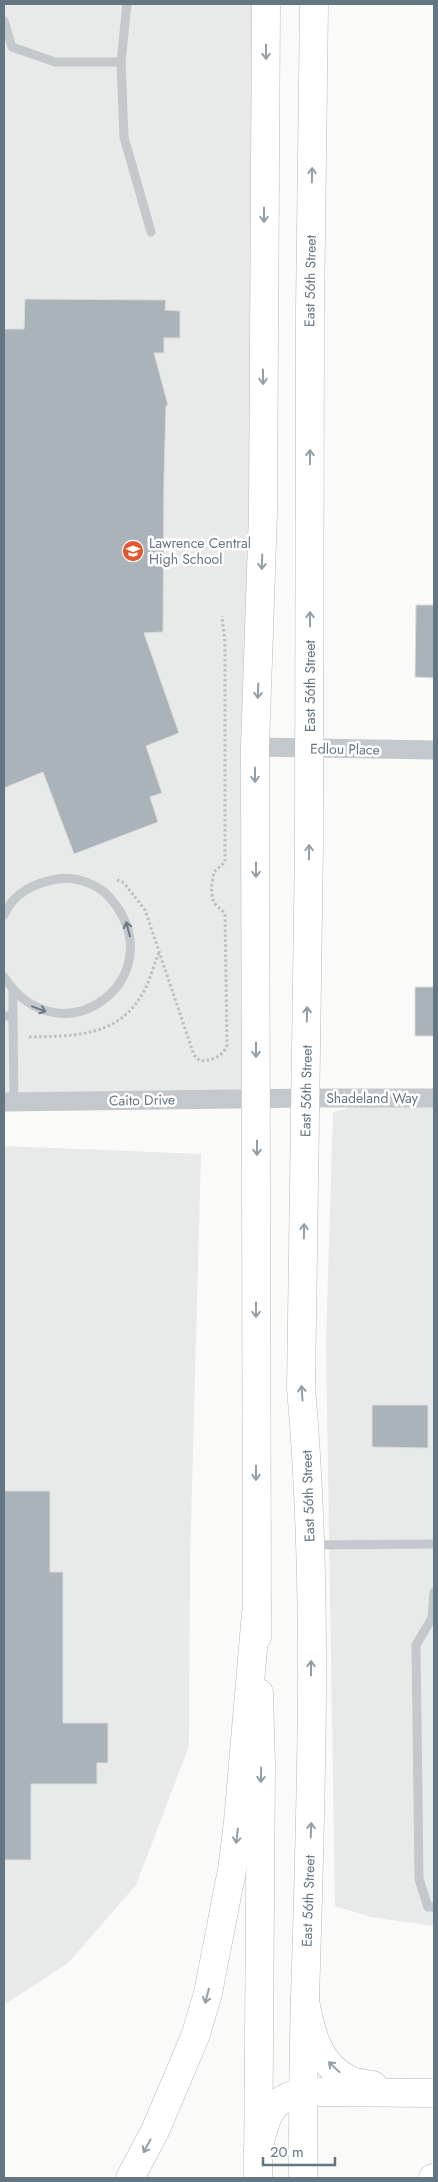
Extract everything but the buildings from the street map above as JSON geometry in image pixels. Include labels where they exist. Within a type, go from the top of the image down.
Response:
[{"type":"main road","name":"East 56th Street","points":[[266,4],[263,513],[256,747],[306,1442],[310,1545],[311,1820],[305,2001],[303,2178]]},
{"type":"main road","name":"East 56th Street","points":[[258,2178],[261,1766],[256,1613],[281,1098],[309,748],[310,311],[314,4]]},
{"type":"main road","points":[[130,2178],[155,2130],[196,2034],[208,1993],[221,1935],[234,1861],[256,1613]]},
{"type":"main road","points":[[305,2001],[311,2032],[321,2054],[335,2070],[351,2081],[423,2093]]},
{"type":"main road","points":[[258,2151],[264,2124],[273,2108],[290,2094],[304,2092],[423,2093]]},
{"type":"street","name":"Edlou Place","points":[[256,747],[434,750]]},
{"type":"street","name":"Shadeland Way","points":[[281,1098],[434,1098]]},
{"type":"street","name":"Caito Drive","points":[[9,1102],[281,1098]]},
{"type":"lane","points":[[127,4],[121,62],[124,137],[151,232]]},
{"type":"lane","points":[[4,21],[12,48],[55,62],[121,62]]},
{"type":"lane","points":[[4,915],[21,893],[41,882],[64,878],[86,882],[106,893],[121,910],[130,932],[130,955],[124,977],[110,995],[91,1008],[71,1013],[50,1012],[30,1005],[13,991],[4,977]]},
{"type":"lane","points":[[9,1102],[8,1016],[13,991]]},
{"type":"lane","points":[[310,1545],[434,1544]]},
{"type":"lane","points":[[434,1592],[433,1618],[416,1645],[418,1879],[428,1907],[434,1907]]},
{"type":"path","points":[[110,876],[124,883],[145,910],[194,1055],[200,1061],[219,1057],[227,1045],[225,915],[224,910],[214,903],[212,897],[214,872],[226,862],[225,643],[222,616]]},
{"type":"shaded area","name":"Lawrence Central High School","points":[[4,4],[267,4],[257,1099],[4,1102]]},
{"type":"shaded area","points":[[434,1088],[434,1926],[371,1917],[335,1906],[326,1344],[333,1112]]},
{"type":"shaded area","points":[[4,1146],[201,1154],[190,1561],[189,1746],[136,1885],[68,1963],[4,2005]]},
{"type":"place","name":"Lawrence Central High School","points":[[133,551]]}]
